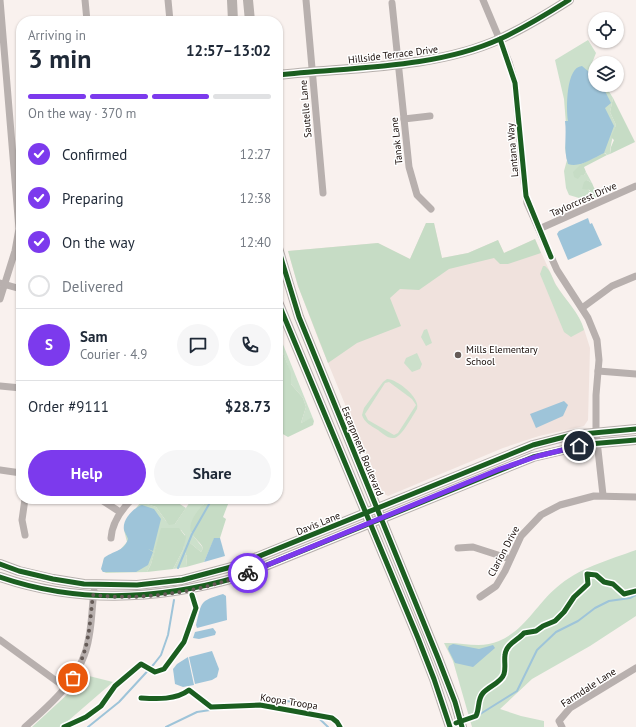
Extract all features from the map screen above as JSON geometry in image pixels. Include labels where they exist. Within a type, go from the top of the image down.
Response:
[{"type":"main road","points":[[232,0],[233,16]]},
{"type":"main road","points":[[248,0],[250,16]]},
{"type":"main road","name":"Hillside Terrace Drive","points":[[283,75],[399,64],[448,55],[500,39],[570,0]]},
{"type":"main road","name":"Escarpment Boulevard","points":[[283,275],[438,658],[455,702],[462,727]]},
{"type":"main road","name":"Escarpment Boulevard","points":[[283,314],[427,662],[450,727]]},
{"type":"main road","name":"Davis Lane","points":[[0,564],[19,571],[53,579],[94,584],[136,585],[160,583],[214,572],[235,566],[377,509],[517,450],[552,440],[596,432],[636,429]]},
{"type":"main road","name":"Davis Lane","points":[[0,577],[48,590],[120,597],[153,595],[190,590],[238,577],[526,460],[569,447],[636,440]]},
{"type":"main road","points":[[427,662],[438,658]]},
{"type":"street","points":[[86,0],[87,16]]},
{"type":"street","points":[[168,0],[170,16]]},
{"type":"street","name":"Sautelle Lane","points":[[306,0],[311,72],[323,193]]},
{"type":"street","name":"Lantana Way","points":[[483,0],[500,39],[515,82],[526,196],[557,270],[582,308],[597,340],[598,371],[596,395],[596,432],[604,495]]},
{"type":"street","points":[[0,2],[16,193]]},
{"type":"street","name":"Tanak Lane","points":[[392,3],[404,119],[413,182],[417,195],[431,209]]},
{"type":"street","points":[[404,119],[430,116]]},
{"type":"street","name":"Taylorcrest Drive","points":[[539,229],[636,186]]},
{"type":"street","points":[[0,300],[3,283],[16,246]]},
{"type":"street","points":[[582,308],[612,286],[636,276]]},
{"type":"street","points":[[3,283],[16,287]]},
{"type":"street","points":[[598,371],[636,374]]},
{"type":"street","points":[[0,386],[16,388]]},
{"type":"street","points":[[0,470],[16,472]]},
{"type":"street","name":"Clarion Drive","points":[[480,597],[496,586],[505,571],[521,536],[541,515],[566,503],[604,495],[636,497]]},
{"type":"street","points":[[24,504],[22,520],[25,535]]},
{"type":"street","points":[[108,504],[120,512]]},
{"type":"street","points":[[111,538],[113,526],[120,512],[127,504]]},
{"type":"street","points":[[458,548],[473,547],[510,559]]},
{"type":"street","points":[[24,727],[66,688],[78,668],[86,648],[94,584]]},
{"type":"street","points":[[0,640],[66,688]]},
{"type":"street","name":"Farmdale Lane","points":[[562,727],[559,721],[570,708],[636,668]]},
{"type":"shaded area","name":"Mills Elementary School","points":[[426,223],[434,223],[442,258],[468,253],[498,240],[504,253],[535,239],[556,285],[577,315],[584,329],[590,348],[588,420],[584,426],[539,436],[503,448],[388,496],[381,492],[319,341],[298,286],[288,251],[378,243],[410,259]]},
{"type":"green space","points":[[588,40],[588,48],[593,48],[596,53],[595,56],[588,56],[588,92],[609,92],[613,98],[610,112],[616,125],[610,154],[607,155],[605,153],[581,164],[581,175],[584,175],[586,172],[592,183],[587,180],[586,188],[590,191],[590,197],[592,199],[581,204],[579,198],[569,195],[566,188],[564,171],[567,160],[565,148],[567,137],[564,99],[555,60]]},
{"type":"green space","points":[[613,98],[635,142],[610,154],[614,140],[611,137],[616,125],[610,112]]},
{"type":"green space","points":[[604,153],[607,155],[584,167],[586,172],[584,175],[581,175],[578,179],[574,177],[573,172],[581,164]]},
{"type":"green space","points":[[587,180],[592,183],[598,197],[592,199],[590,197],[590,190],[582,189],[584,182]]},
{"type":"green space","points":[[426,223],[434,223],[442,258],[468,253],[498,240],[504,253],[535,239],[541,253],[508,264],[500,264],[494,258],[449,269],[419,290],[400,289],[390,298],[401,326],[357,343],[328,363],[298,286],[288,251],[378,243],[410,259]]},
{"type":"green space","points":[[543,266],[549,270],[556,285],[576,312],[582,324],[584,330],[571,337],[564,332],[540,274]]},
{"type":"green space","points":[[427,329],[432,343],[426,346],[421,337],[424,330]]},
{"type":"green space","points":[[283,344],[314,421],[311,419],[301,423],[306,407],[303,398],[291,384],[290,372],[283,353]]},
{"type":"green space","points":[[283,353],[291,373],[291,384],[303,398],[306,407],[301,423],[311,418],[314,421],[313,425],[288,437],[283,434]]},
{"type":"green space","points":[[417,353],[422,364],[420,369],[412,372],[404,363],[406,358]]},
{"type":"green space","points":[[387,379],[402,386],[412,395],[417,405],[417,409],[407,426],[397,437],[394,438],[387,437],[370,425],[364,420],[362,415],[364,408],[383,382]],"holes":[[[389,382],[412,399],[416,405],[398,433],[394,435],[368,420],[365,414],[385,383]]]},
{"type":"green space","points":[[139,504],[147,504],[156,507],[166,521],[175,524],[189,504],[204,504],[191,529],[191,533],[203,548],[201,552],[189,542],[185,552],[187,557],[186,567],[173,569],[183,550],[185,535],[181,530],[162,528],[151,564],[147,572],[106,573],[102,571],[104,558],[118,552],[127,542],[124,530],[127,519]]},
{"type":"green space","points":[[147,504],[180,504],[186,508],[175,524],[169,525],[156,507]]},
{"type":"green space","points":[[228,504],[223,517],[226,519],[220,538],[214,539],[204,562],[186,567],[187,557],[185,552],[189,542],[201,552],[203,548],[192,534],[190,528],[193,518],[203,505]]},
{"type":"green space","points":[[161,528],[179,528],[186,537],[183,550],[173,569],[147,572],[151,564]]},
{"type":"green space","points":[[636,550],[636,616],[590,646],[532,679],[500,709],[521,716],[544,721],[544,727],[472,727],[453,661],[444,643],[485,645],[499,641],[523,624],[556,588],[574,575],[594,565]]},
{"type":"green space","points":[[81,674],[113,682],[61,727],[32,727],[71,691]]},
{"type":"water","points":[[582,66],[588,71],[588,92],[606,92],[611,103],[605,108],[614,126],[604,153],[582,164],[573,165],[568,164],[565,148],[565,121],[568,121],[567,98],[570,80],[577,68]]},
{"type":"water","points":[[588,218],[590,224],[592,223],[602,245],[568,260],[557,234],[559,231]]},
{"type":"water","points":[[564,401],[568,405],[563,416],[536,428],[530,414]]},
{"type":"water","points":[[142,505],[154,509],[161,519],[153,551],[148,549],[153,552],[148,565],[136,572],[103,572],[101,569],[104,558],[121,549],[128,539],[124,530],[126,518]]},
{"type":"water","points":[[214,538],[220,538],[225,556],[204,562]]},
{"type":"water","points":[[223,594],[226,596],[227,620],[197,628],[196,625],[199,611],[205,601]]},
{"type":"water","points":[[213,628],[216,632],[215,635],[199,639],[193,638],[195,632]]},
{"type":"water","points":[[453,644],[479,649],[493,645],[495,648],[473,667],[455,663],[448,649],[449,646]]},
{"type":"water","points":[[212,651],[219,669],[217,677],[212,680],[195,684],[189,657]]},
{"type":"water","points":[[188,657],[194,685],[183,687],[175,684],[173,669],[177,664]]},
{"type":"waterway","points":[[178,568],[192,534],[209,504]]},
{"type":"waterway","points":[[469,721],[517,691],[537,650],[556,632],[578,621],[595,608],[609,601],[630,598],[636,595]]},
{"type":"waterway","points":[[88,727],[119,702],[161,655],[168,635],[174,600]]},
{"type":"waterway","points":[[166,727],[197,712],[217,709],[266,706],[286,701],[303,703],[328,727]]},
{"type":"cycle path","points":[[283,75],[391,65],[448,56],[474,49],[500,39],[535,21],[569,0]]},
{"type":"cycle path","points":[[500,39],[515,83],[526,196],[551,257]]},
{"type":"cycle path","points":[[283,264],[299,317],[438,658],[455,702],[462,727]]},
{"type":"cycle path","points":[[283,314],[418,638],[450,727]]},
{"type":"cycle path","points":[[0,564],[19,571],[84,584],[137,585],[182,580],[235,566],[533,445],[572,435],[636,429]]},
{"type":"cycle path","points":[[0,577],[30,586],[59,592],[89,595],[119,596],[149,594],[208,585],[238,577],[533,457],[589,444],[636,440]]},
{"type":"cycle path","points":[[456,723],[476,716],[481,696],[498,682],[504,674],[505,655],[510,645],[524,633],[536,631],[555,621],[564,612],[574,597],[588,584],[587,574],[596,575],[604,582],[613,584],[624,594],[636,591]]},
{"type":"cycle path","points":[[64,727],[86,717],[101,706],[115,686],[141,664],[155,672],[164,669],[184,642],[196,608],[192,595]]},
{"type":"cycle path","name":"Koopa Troopa","points":[[141,698],[160,699],[178,696],[189,690],[211,707],[260,705],[332,718],[340,727]]},
{"type":"way so far","points":[[73,678],[83,659],[89,638],[93,595],[120,597],[172,593],[218,583],[248,573]]},
{"type":"place","name":"Mills Elementary School","points":[[458,355]]},
{"type":"route","points":[[248,573],[500,469],[538,456],[569,447],[579,446]]}]
